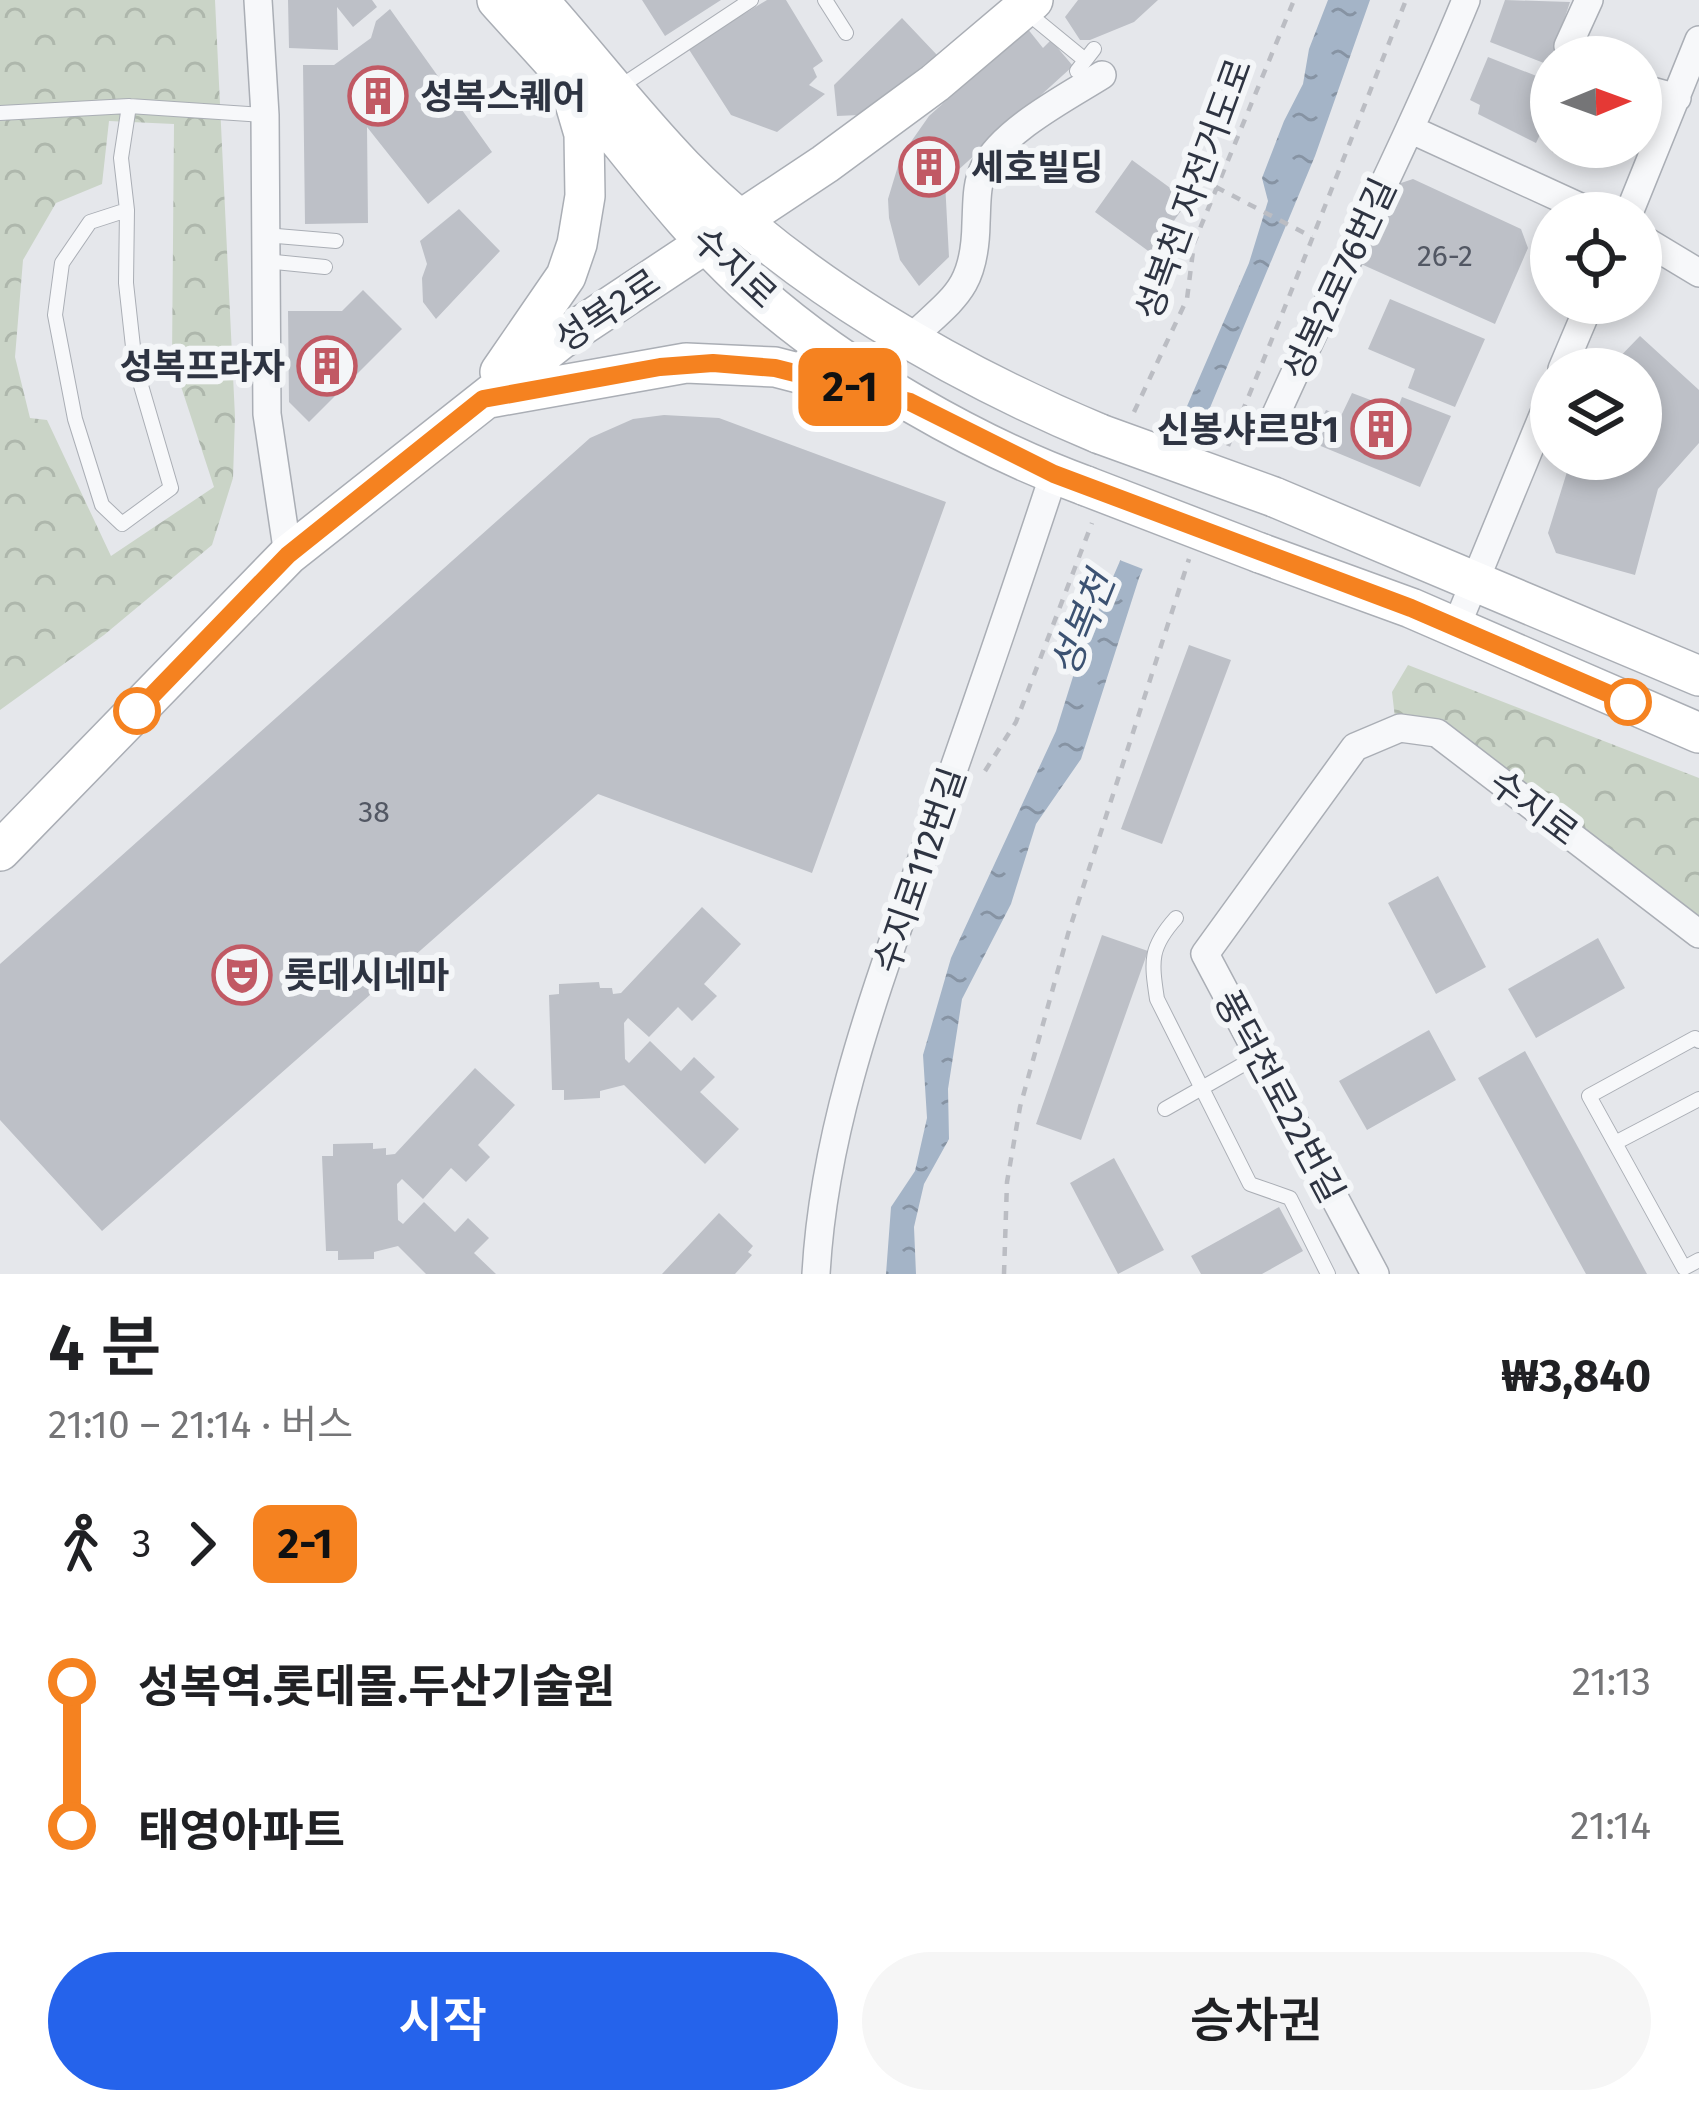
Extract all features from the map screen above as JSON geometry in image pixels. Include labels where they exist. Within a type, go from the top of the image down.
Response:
[{"type":"main road","name":"수지로","points":[[497,0],[654,188],[757,294],[910,402],[1077,494],[1260,553],[1456,627],[1699,733]]},
{"type":"main road","name":"수지로","points":[[538,0],[686,170],[845,299],[910,339],[1021,400],[1100,434],[1274,497],[1699,676]]},
{"type":"main road","name":"성복2로","points":[[0,851],[288,555],[560,340],[708,244],[935,83],[1019,5]]},
{"type":"main road","points":[[483,399],[566,276],[578,244],[585,196],[584,134],[567,79]]},
{"type":"main road","points":[[483,399],[660,367],[713,363],[775,368],[910,402]]},
{"type":"street","points":[[258,0],[265,115],[267,414],[288,555]]},
{"type":"street","name":"성복2로76번길","points":[[1269,430],[1412,130],[1466,0]]},
{"type":"street","points":[[1573,36],[1589,0]]},
{"type":"street","points":[[1638,192],[1699,40]]},
{"type":"street","points":[[910,339],[967,283],[982,170],[994,152],[1047,109],[1089,64]]},
{"type":"street","points":[[1662,94],[1677,98]]},
{"type":"street","points":[[1412,130],[1547,192]]},
{"type":"street","points":[[1662,251],[1699,273]]},
{"type":"street","points":[[1456,627],[1530,446]]},
{"type":"street","name":"수지로112번길","points":[[816,1274],[833,1134],[882,974],[1077,494]]},
{"type":"street","name":"수지로","points":[[1355,747],[1400,728],[1437,733],[1699,934]]},
{"type":"street","name":"풍덕천로22번길","points":[[1355,747],[1204,954],[1375,1274]]},
{"type":"lane","points":[[614,91],[751,0]]},
{"type":"lane","points":[[825,0],[846,33]]},
{"type":"lane","points":[[1019,5],[1089,64]]},
{"type":"lane","points":[[0,113],[128,106],[265,115]]},
{"type":"lane","points":[[127,211],[90,222],[62,263],[55,315],[75,419],[102,505],[122,524],[171,488],[136,365],[126,283],[127,211],[121,158],[128,106]]},
{"type":"lane","points":[[265,248],[336,241]]},
{"type":"lane","points":[[265,248],[325,267]]},
{"type":"lane","points":[[1176,918],[1156,940],[1152,968],[1157,999],[1250,1184],[1290,1198],[1328,1274]]},
{"type":"lane","points":[[1699,1041],[1695,1038],[1589,1096],[1684,1268],[1699,1260]]},
{"type":"lane","points":[[1165,1109],[1258,1056]]},
{"type":"lane","points":[[1615,1143],[1699,1099]]},
{"type":"path","name":"성복천 자전거도로","points":[[1134,412],[1187,299],[1194,242],[1294,0]]},
{"type":"path","points":[[1227,447],[1406,0]]},
{"type":"path","points":[[1216,187],[1314,238]]},
{"type":"path","points":[[982,776],[1016,722],[1077,494]]},
{"type":"path","points":[[1004,1274],[1007,1182],[1020,1107],[1068,934],[1191,551]]},
{"type":"green space","points":[[0,0],[215,0],[235,417],[233,478],[212,545],[104,635],[0,710]],"holes":[[[109,121],[174,124],[172,359],[214,487],[111,556],[47,420],[30,418],[15,357],[23,260],[56,203],[102,184]]]},
{"type":"green space","points":[[1408,665],[1699,778],[1699,920],[1395,718],[1392,692]]},
{"type":"water","points":[[1328,0],[1370,0],[1315,156],[1139,578],[1081,759],[1036,824],[1011,904],[962,999],[948,1089],[949,1139],[924,1184],[914,1227],[916,1274],[886,1274],[891,1207],[915,1171],[927,1118],[923,1055],[951,958],[1056,731],[1081,651],[1249,263],[1268,201],[1262,178],[1303,84],[1309,49]]},
{"type":"pier","points":[[1172,424],[1204,437],[1148,571],[1117,559]]},
{"type":"building","points":[[288,0],[372,0],[377,7],[353,27],[337,7],[338,50],[289,48]]},
{"type":"building","points":[[642,0],[721,0],[665,36]]},
{"type":"building","points":[[767,0],[786,0],[823,61],[813,68],[817,77],[809,85],[825,94],[777,132],[731,115],[688,48]]},
{"type":"building","points":[[1078,0],[1158,0],[1134,22],[1080,40],[1065,17]]},
{"type":"building","points":[[1505,0],[1570,2],[1559,36],[1530,36],[1530,58],[1490,42]]},
{"type":"building","name":"성복스퀘어","points":[[390,9],[492,152],[428,204],[367,127],[368,223],[305,224],[303,65],[334,65],[371,38],[376,21]]},
{"type":"building","points":[[902,18],[937,55],[859,115],[837,116],[834,85]]},
{"type":"building","name":"세호빌딩","points":[[1027,28],[1043,48],[1051,40],[1073,66],[945,182],[949,257],[919,286],[900,260],[889,218],[888,199],[901,156],[929,116]]},
{"type":"building","points":[[1488,57],[1530,73],[1530,140],[1478,114],[1480,105],[1470,100]]},
{"type":"building","points":[[1132,160],[1188,201],[1151,253],[1095,212]]},
{"type":"building","points":[[1413,179],[1521,229],[1528,248],[1495,324],[1361,264],[1398,184]]},
{"type":"building","points":[[459,209],[500,251],[436,319],[423,302],[427,264],[420,241]]},
{"type":"building","name":"성복프라자","points":[[363,290],[402,329],[309,422],[289,402],[288,311],[342,311]]},
{"type":"building","points":[[1390,299],[1485,339],[1455,407],[1408,388],[1415,369],[1368,349]]},
{"type":"building","points":[[1640,336],[1653,348],[1628,348]]},
{"type":"building","points":[[1662,356],[1699,390],[1699,443],[1658,489],[1635,575],[1556,553],[1548,533],[1564,480],[1662,480]]},
{"type":"building","name":"신봉샤르망1","points":[[1352,393],[1397,410],[1402,397],[1451,416],[1420,487],[1311,442],[1326,410],[1341,416]]},
{"type":"building","points":[[664,415],[719,418],[946,502],[812,873],[598,794],[102,1231],[0,1120],[0,964],[590,438],[633,419]]},
{"type":"building","points":[[1189,645],[1231,660],[1162,844],[1121,829]]},
{"type":"building","points":[[1438,876],[1486,967],[1436,994],[1388,903]]},
{"type":"building","points":[[702,907],[741,944],[704,984],[717,996],[692,1021],[678,1007],[649,1037],[628,1018],[624,1023],[629,1063],[650,1041],[681,1071],[694,1057],[715,1077],[700,1092],[739,1129],[705,1164],[624,1085],[600,1091],[600,1098],[564,1100],[564,1090],[552,1090],[549,995],[559,994],[559,984],[599,982],[600,988],[621,993]]},
{"type":"building","points":[[1102,935],[1148,951],[1081,1140],[1036,1124]]},
{"type":"building","points":[[1598,938],[1625,988],[1536,1038],[1508,989]]},
{"type":"building","points":[[1429,1030],[1456,1080],[1367,1130],[1339,1081]]},
{"type":"building","points":[[1525,1051],[1647,1274],[1586,1274],[1478,1078]]},
{"type":"building","points":[[475,1068],[515,1105],[478,1145],[490,1157],[466,1182],[451,1168],[423,1199],[402,1179],[397,1184],[398,1220],[403,1224],[424,1202],[455,1232],[468,1218],[489,1238],[474,1253],[496,1274],[426,1274],[398,1246],[374,1252],[374,1259],[338,1260],[338,1251],[326,1251],[322,1156],[333,1156],[333,1144],[373,1143],[373,1149],[386,1148],[386,1155],[395,1154]]},
{"type":"building","points":[[1114,1158],[1164,1250],[1118,1274],[1070,1183]]},
{"type":"building","points":[[1279,1207],[1303,1251],[1262,1274],[1201,1274],[1191,1256]]},
{"type":"building","points":[[719,1213],[753,1246],[748,1252],[752,1255],[735,1274],[662,1274]]},
{"type":"bus line","name":"2-1","points":[[137,711],[288,555],[483,399],[686,363],[775,368],[910,402],[1054,474],[1411,608],[1628,702]]},
{"type":"place","name":"성복스퀘어","points":[[378,96]]},
{"type":"place","name":"세호빌딩","points":[[929,167]]},
{"type":"place","name":"성복프라자","points":[[327,366]]},
{"type":"place","name":"신봉샤르망1","points":[[1381,429]]},
{"type":"place","name":"롯데시네마","points":[[242,975]]},
{"type":"water label","name":"성복천","points":[[1082,624]]}]
